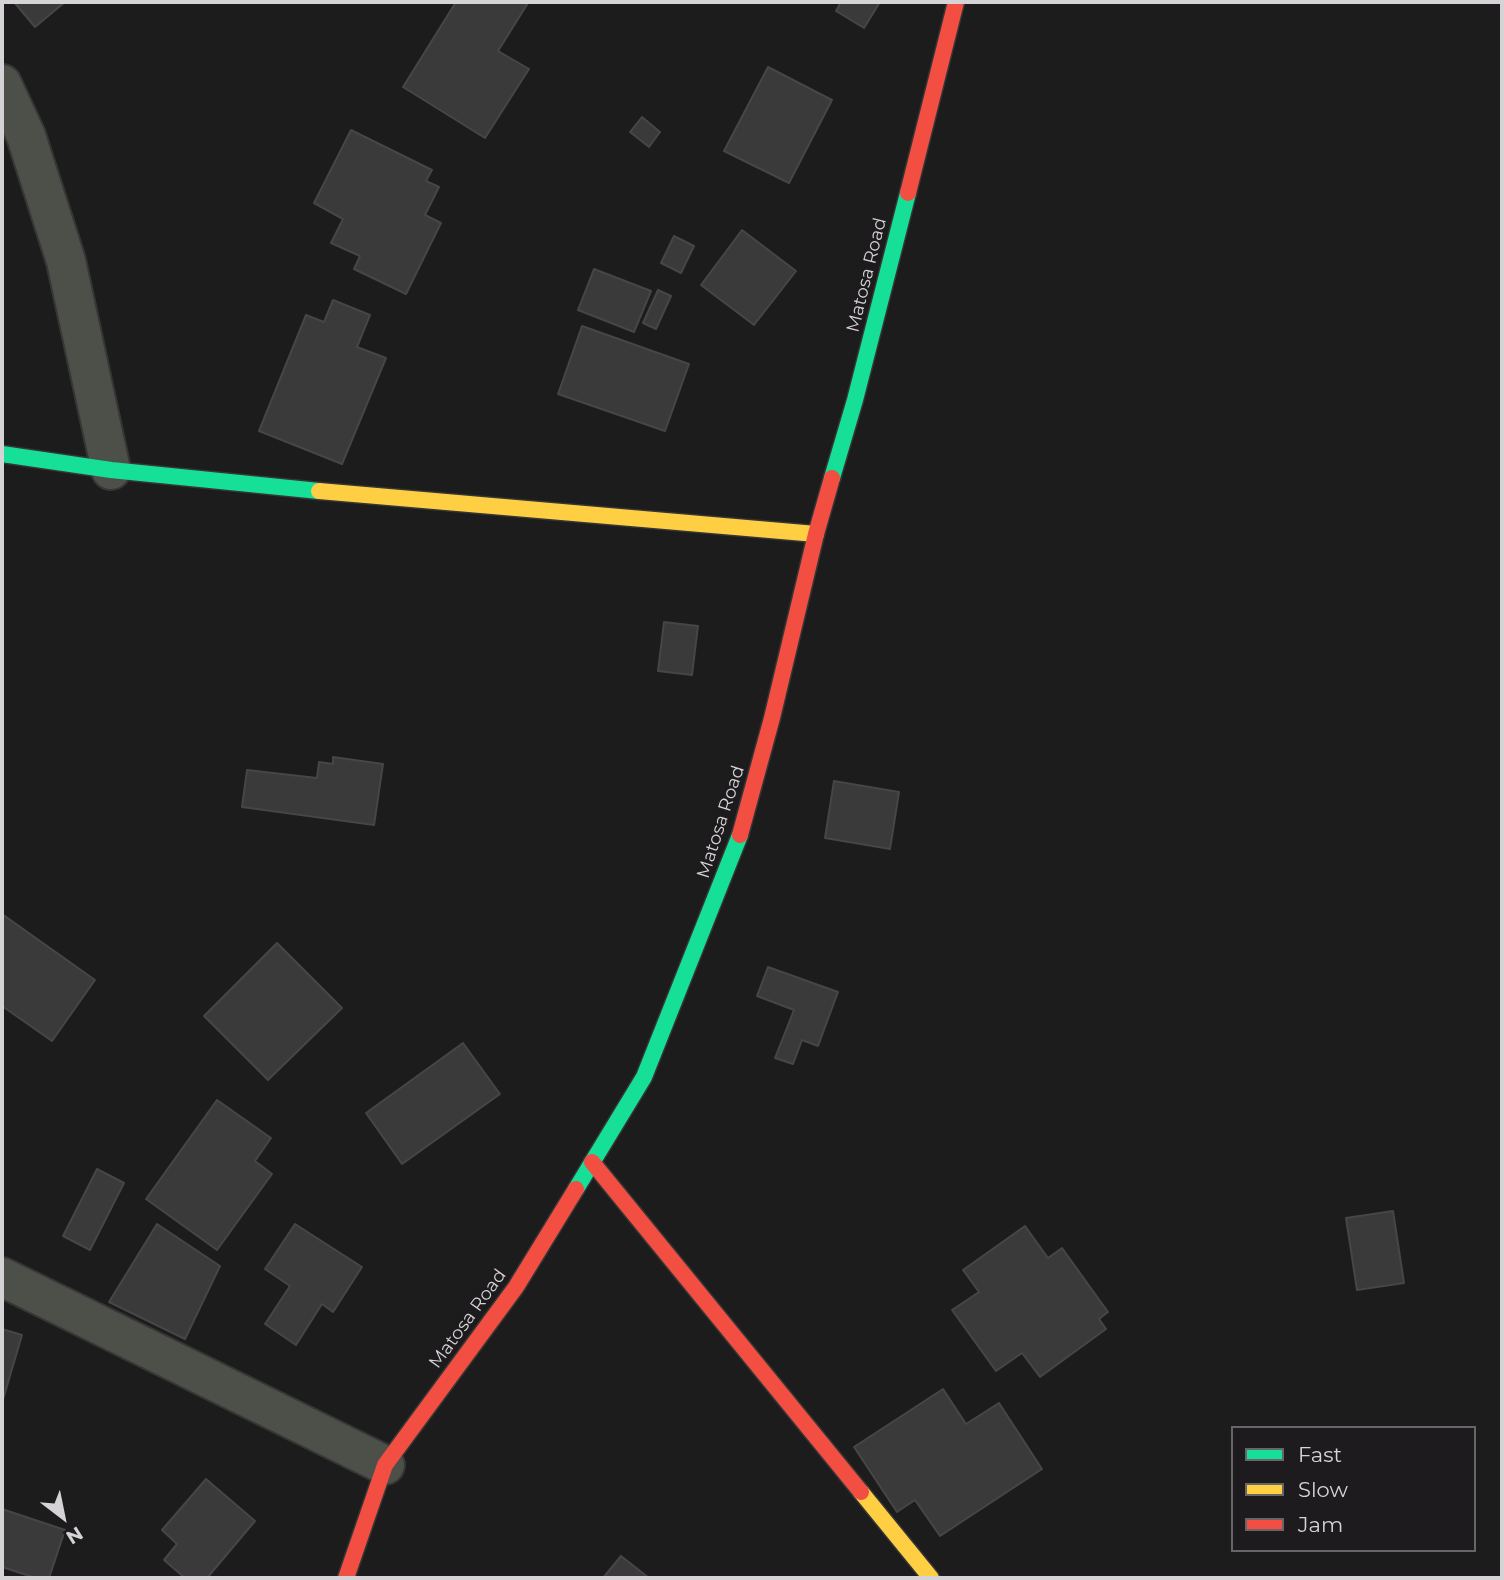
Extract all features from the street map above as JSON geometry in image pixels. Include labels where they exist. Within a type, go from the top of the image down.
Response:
[{"type":"street","name":"Matosa Road","points":[[346,1578],[384,1465],[516,1287],[644,1077],[739,840],[772,718],[816,534],[858,387],[956,2]]},
{"type":"street","points":[[2,84],[26,136],[66,261],[111,470]]},
{"type":"street","points":[[2,454],[111,470],[255,485],[816,534]]},
{"type":"street","points":[[592,1162],[931,1578]]},
{"type":"street","points":[[2,1277],[384,1465]]},
{"type":"building","points":[[14,2],[65,2],[35,27]]},
{"type":"building","points":[[456,2],[528,3],[498,51],[529,69],[485,138],[403,87]]},
{"type":"building","points":[[841,2],[880,2],[864,28],[836,11]]},
{"type":"building","points":[[768,67],[832,100],[789,183],[724,151]]},
{"type":"building","points":[[642,117],[660,132],[649,147],[630,132]]},
{"type":"building","points":[[351,130],[432,170],[426,181],[439,187],[425,215],[441,223],[406,294],[354,269],[360,256],[331,243],[343,219],[314,203]]},
{"type":"building","points":[[742,230],[796,271],[754,325],[701,285]]},
{"type":"building","points":[[674,236],[694,246],[681,273],[661,263]]},
{"type":"building","points":[[594,269],[651,291],[634,332],[578,310]]},
{"type":"building","points":[[658,290],[671,296],[656,329],[643,323]]},
{"type":"building","points":[[333,300],[370,315],[357,347],[386,358],[342,464],[259,431],[306,315],[324,322]]},
{"type":"building","points":[[582,326],[689,364],[665,431],[558,394]]},
{"type":"building","points":[[664,622],[698,626],[692,675],[658,671]]},
{"type":"building","points":[[333,757],[383,764],[374,825],[242,807],[247,770],[317,778],[319,762],[333,764]]},
{"type":"building","points":[[834,781],[899,792],[890,849],[825,838]]},
{"type":"building","points":[[2,914],[95,980],[52,1041],[2,1006]]},
{"type":"building","points":[[277,943],[342,1008],[268,1080],[204,1016]]},
{"type":"building","points":[[768,967],[838,992],[818,1046],[802,1040],[793,1064],[775,1058],[794,1010],[757,996]]},
{"type":"building","points":[[463,1043],[500,1094],[402,1164],[366,1113]]},
{"type":"building","points":[[217,1100],[271,1138],[255,1161],[272,1174],[217,1250],[146,1199]]},
{"type":"building","points":[[97,1169],[124,1183],[90,1250],[63,1236]]},
{"type":"building","points":[[1393,1211],[1404,1283],[1357,1290],[1346,1218]]},
{"type":"building","points":[[157,1224],[220,1266],[185,1339],[109,1302]]},
{"type":"building","points":[[295,1224],[362,1267],[333,1312],[322,1304],[296,1345],[265,1324],[290,1286],[265,1269]]},
{"type":"building","points":[[1025,1226],[1048,1258],[1062,1248],[1108,1312],[1099,1319],[1106,1329],[1040,1377],[1022,1353],[996,1371],[952,1310],[979,1292],[963,1270]]},
{"type":"building","points":[[2,1329],[22,1335],[2,1403]]},
{"type":"building","points":[[943,1389],[966,1424],[999,1403],[1042,1469],[940,1536],[915,1500],[897,1512],[854,1447]]},
{"type":"building","points":[[206,1479],[255,1521],[207,1578],[185,1578],[164,1560],[177,1544],[162,1530]]},
{"type":"building","points":[[2,1509],[65,1530],[49,1578],[36,1578],[2,1567]]},
{"type":"building","points":[[621,1556],[649,1578],[603,1578]]},
{"type":"traffic: fast","points":[[832,478],[855,400],[908,193]]},
{"type":"traffic: fast","points":[[2,454],[111,470],[319,491]]},
{"type":"traffic: fast","points":[[576,1189],[644,1077],[740,835]]},
{"type":"traffic: slow","points":[[319,491],[816,534]]},
{"type":"traffic: slow","points":[[861,1492],[931,1578]]},
{"type":"traffic: jam","points":[[908,193],[956,2]]},
{"type":"traffic: jam","points":[[740,835],[832,478]]},
{"type":"traffic: jam","points":[[592,1162],[861,1492]]},
{"type":"traffic: jam","points":[[346,1578],[385,1465],[516,1287],[576,1189]]}]
